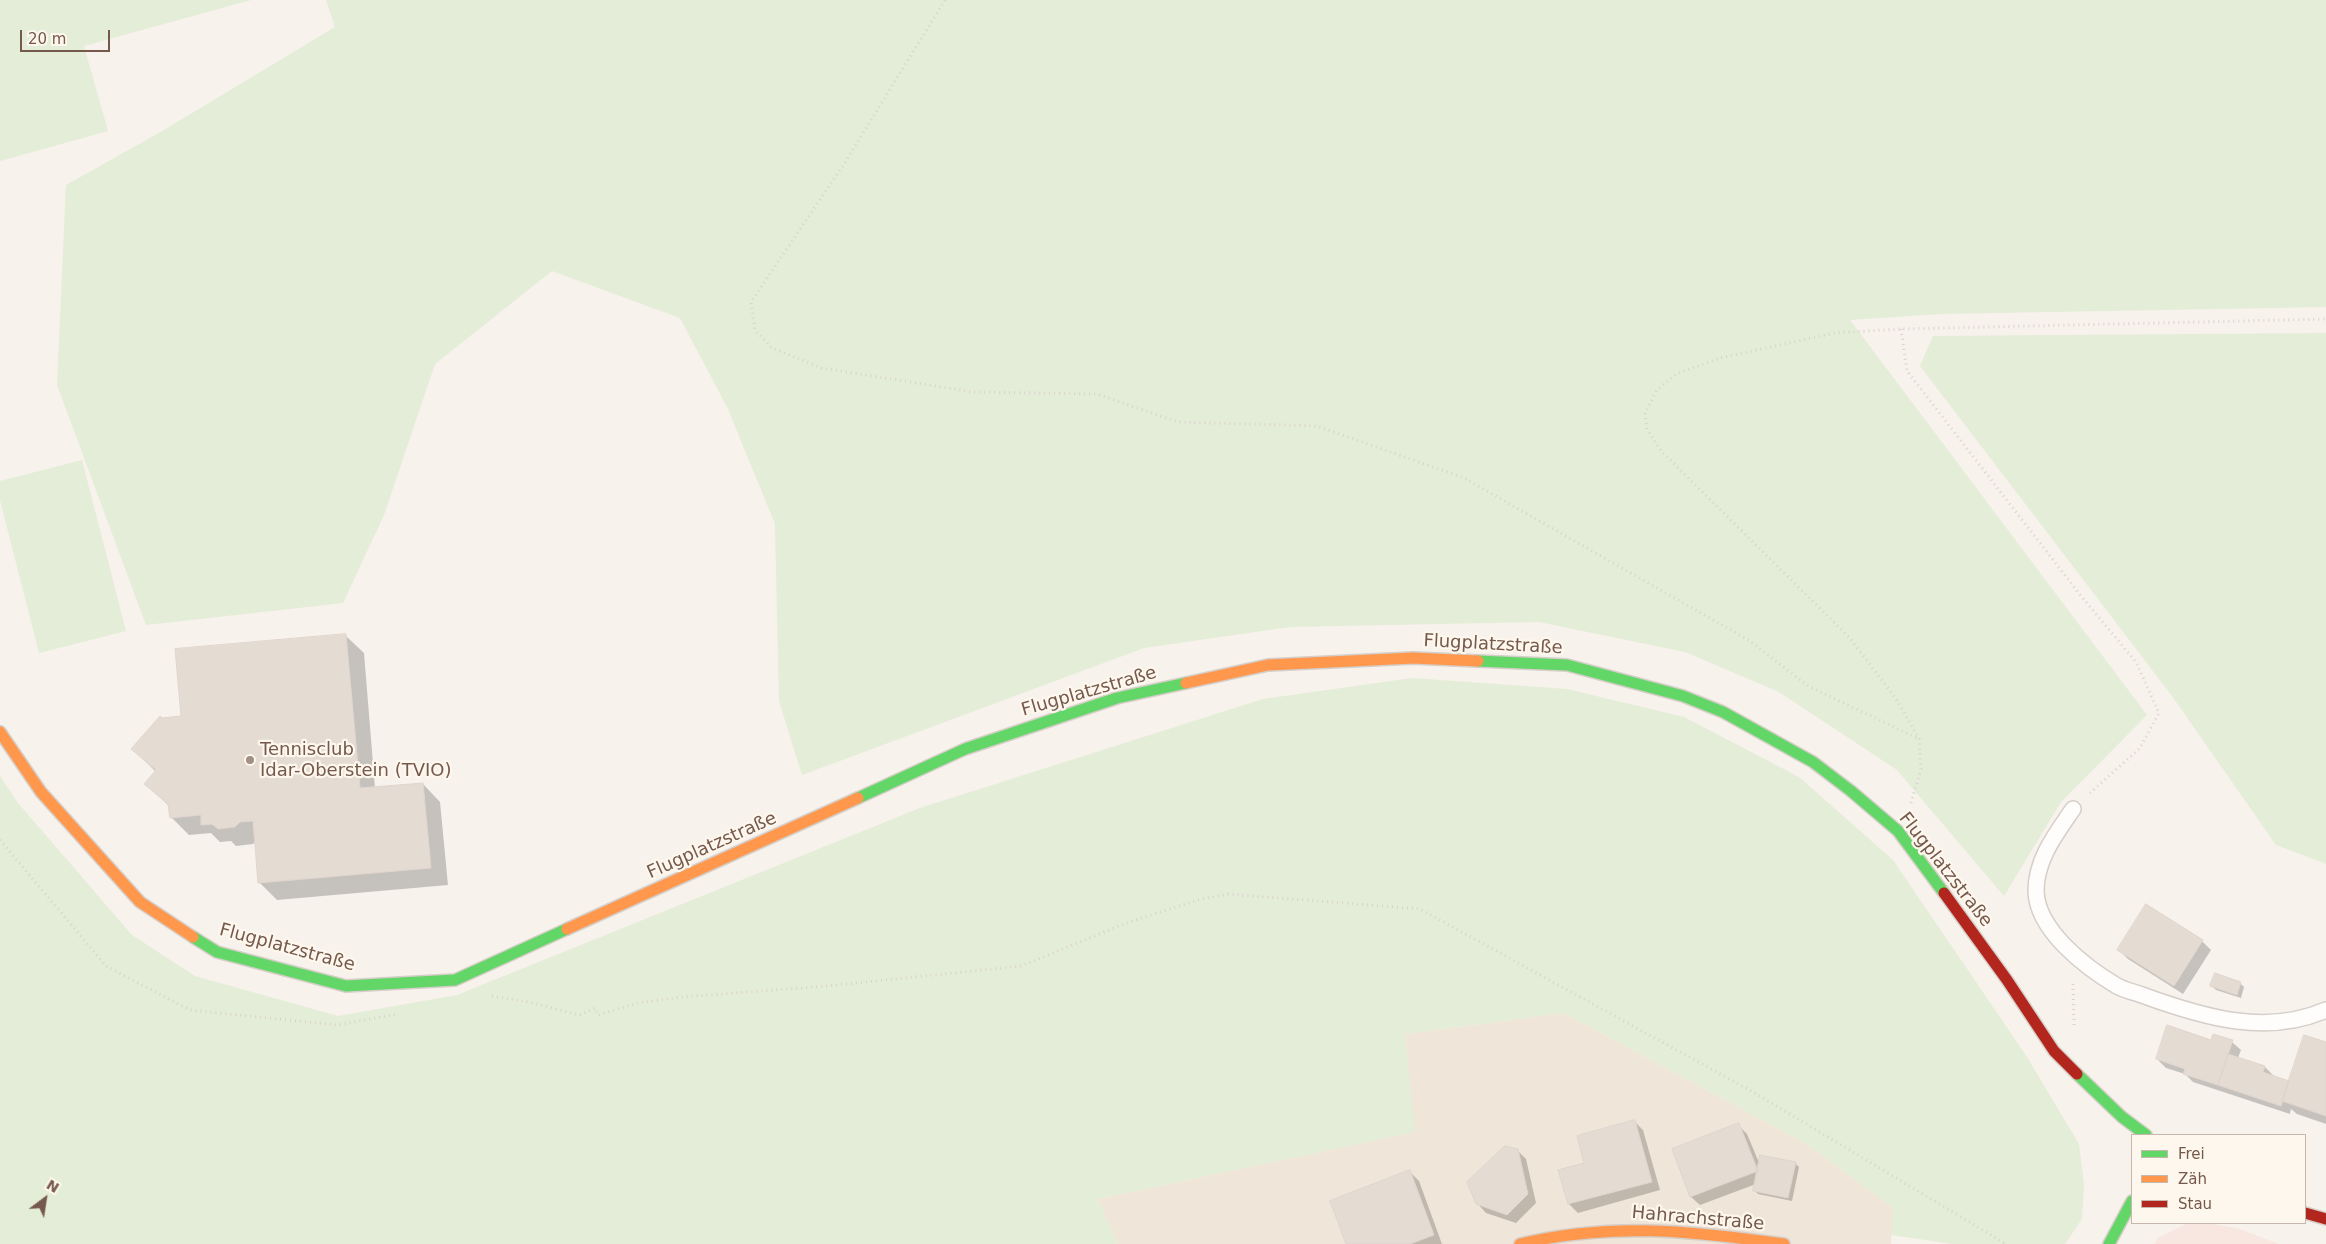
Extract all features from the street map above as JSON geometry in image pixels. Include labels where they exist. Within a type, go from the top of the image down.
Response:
[{"type":"street","name":"Flugplatzstraße","points":[[0,732],[41,792],[140,902],[217,952],[346,986],[455,980],[965,749],[1117,698],[1268,665],[1414,658],[1567,665],[1683,696],[1723,712],[1813,762],[1898,831],[2007,980],[2054,1051],[2122,1117],[2145,1134]]},
{"type":"street","points":[[2109,1244],[2131,1203]]},
{"type":"street","points":[[2306,1214],[2326,1219]]},
{"type":"street","name":"Hahrachstraße","points":[[1520,1244],[1586,1231],[1652,1229],[1706,1233],[1784,1244]]},
{"type":"lane","points":[[2073,809],[2049,845],[2038,870],[2036,892],[2042,918],[2072,953],[2118,987],[2171,1006],[2236,1021],[2274,1023],[2308,1017],[2326,1010]]},
{"type":"path","points":[[945,0],[844,164],[751,302],[755,330],[772,348],[822,368],[973,392],[1097,394],[1178,422],[1317,426],[1464,478],[1750,641],[1808,686],[1920,740]]},
{"type":"path","points":[[1898,831],[1912,802],[1921,769],[1920,740],[1897,700],[1849,637],[1661,451],[1647,429],[1645,413],[1658,390],[1676,374],[1720,358],[1834,333],[1901,329],[2326,319]]},
{"type":"path","points":[[1901,329],[1907,370],[2081,596],[2136,662],[2159,713],[2140,748],[2103,779],[2073,809]]},
{"type":"path","points":[[0,840],[106,966],[190,1010],[338,1025],[406,1013]]},
{"type":"path","points":[[483,998],[492,996],[528,1002],[580,1015],[595,1008],[598,1015],[638,1003],[682,997],[828,986],[1021,966],[1130,922],[1201,899],[1229,894],[1420,909],[1753,1092],[2006,1244]]},
{"type":"path","points":[[2072,953],[2074,1032]]},
{"type":"shaded area","points":[[1564,1013],[1805,1143],[1893,1208],[1891,1244],[1118,1244],[1098,1199],[1414,1132],[1405,1034]]},
{"type":"shaded area","points":[[2186,1224],[2212,1224],[2237,1228],[2279,1244],[2154,1244],[2158,1238]]},
{"type":"green space","points":[[0,0],[251,0],[84,46],[108,131],[0,161]]},
{"type":"green space","points":[[326,0],[2326,0],[2326,307],[1940,314],[1850,320],[2147,715],[2061,802],[2004,896],[1897,770],[1779,692],[1685,652],[1539,622],[1290,627],[1144,648],[802,775],[779,701],[775,524],[728,409],[680,318],[552,271],[435,364],[384,515],[343,603],[146,625],[57,385],[66,185],[164,130],[335,27]]},
{"type":"green space","points":[[2326,333],[2326,864],[2276,845],[2172,696],[1920,366],[1933,336]]},
{"type":"green space","points":[[82,460],[126,631],[39,653],[0,500],[0,481]]},
{"type":"green space","points":[[1412,678],[1567,689],[1684,717],[1799,777],[1893,860],[2027,1057],[2079,1144],[2084,1185],[2082,1219],[2065,1244],[1952,1244],[1891,1235],[1893,1208],[1805,1143],[1564,1013],[1405,1034],[1415,1132],[1098,1199],[1118,1244],[0,1244],[0,776],[18,803],[132,935],[195,976],[338,1016],[457,995],[920,808],[1263,699]]},
{"type":"building","name":"Tennisclub Idar-Oberstein (TVIO)","points":[[346,634],[360,788],[423,783],[431,868],[258,883],[253,821],[240,822],[235,827],[218,829],[212,824],[201,825],[201,815],[170,818],[168,804],[144,784],[156,770],[131,749],[160,716],[162,718],[181,716],[175,649]]},
{"type":"building","points":[[2146,904],[2203,940],[2174,986],[2117,950]]},
{"type":"building","points":[[2215,973],[2241,982],[2237,995],[2210,986]]},
{"type":"building","points":[[2167,1025],[2211,1040],[2213,1034],[2233,1040],[2218,1085],[2183,1074],[2185,1069],[2156,1059]]},
{"type":"building","points":[[2304,1035],[2326,1042],[2326,1116],[2282,1101]]},
{"type":"building","points":[[2228,1054],[2265,1066],[2263,1072],[2289,1081],[2281,1106],[2218,1085]]},
{"type":"building","points":[[1635,1120],[1652,1182],[1568,1204],[1558,1170],[1584,1163],[1577,1136]]},
{"type":"building","points":[[1739,1123],[1758,1171],[1690,1197],[1672,1149]]},
{"type":"building","points":[[1505,1146],[1518,1149],[1528,1194],[1507,1215],[1476,1204],[1467,1182]]},
{"type":"building","points":[[1760,1155],[1796,1162],[1788,1198],[1753,1191]]},
{"type":"building","points":[[1410,1170],[1434,1235],[1410,1244],[1346,1244],[1330,1201]]},
{"type":"traffic: fast","points":[[1478,661],[1567,665],[1683,696],[1723,712],[1813,762],[1851,791],[1898,831],[1944,893]]},
{"type":"traffic: fast","points":[[858,798],[965,749],[1117,698],[1186,683]]},
{"type":"traffic: fast","points":[[193,937],[217,952],[346,986],[455,980],[567,929]]},
{"type":"traffic: fast","points":[[2077,1074],[2122,1117],[2145,1134]]},
{"type":"traffic: fast","points":[[2109,1244],[2131,1203]]},
{"type":"traffic: slow","points":[[1186,683],[1268,665],[1413,658],[1478,661]]},
{"type":"traffic: slow","points":[[0,732],[41,792],[140,902],[193,937]]},
{"type":"traffic: slow","points":[[567,929],[858,798]]},
{"type":"traffic: slow","points":[[1520,1244],[1554,1237],[1620,1231],[1684,1232],[1784,1244]]},
{"type":"traffic: jam","points":[[1944,893],[2007,980],[2054,1051],[2077,1074]]},
{"type":"traffic: jam","points":[[2306,1213],[2326,1219]]},
{"type":"place","name":"Tennisclub Idar-Oberstein (TVIO)","points":[[250,760]]}]
